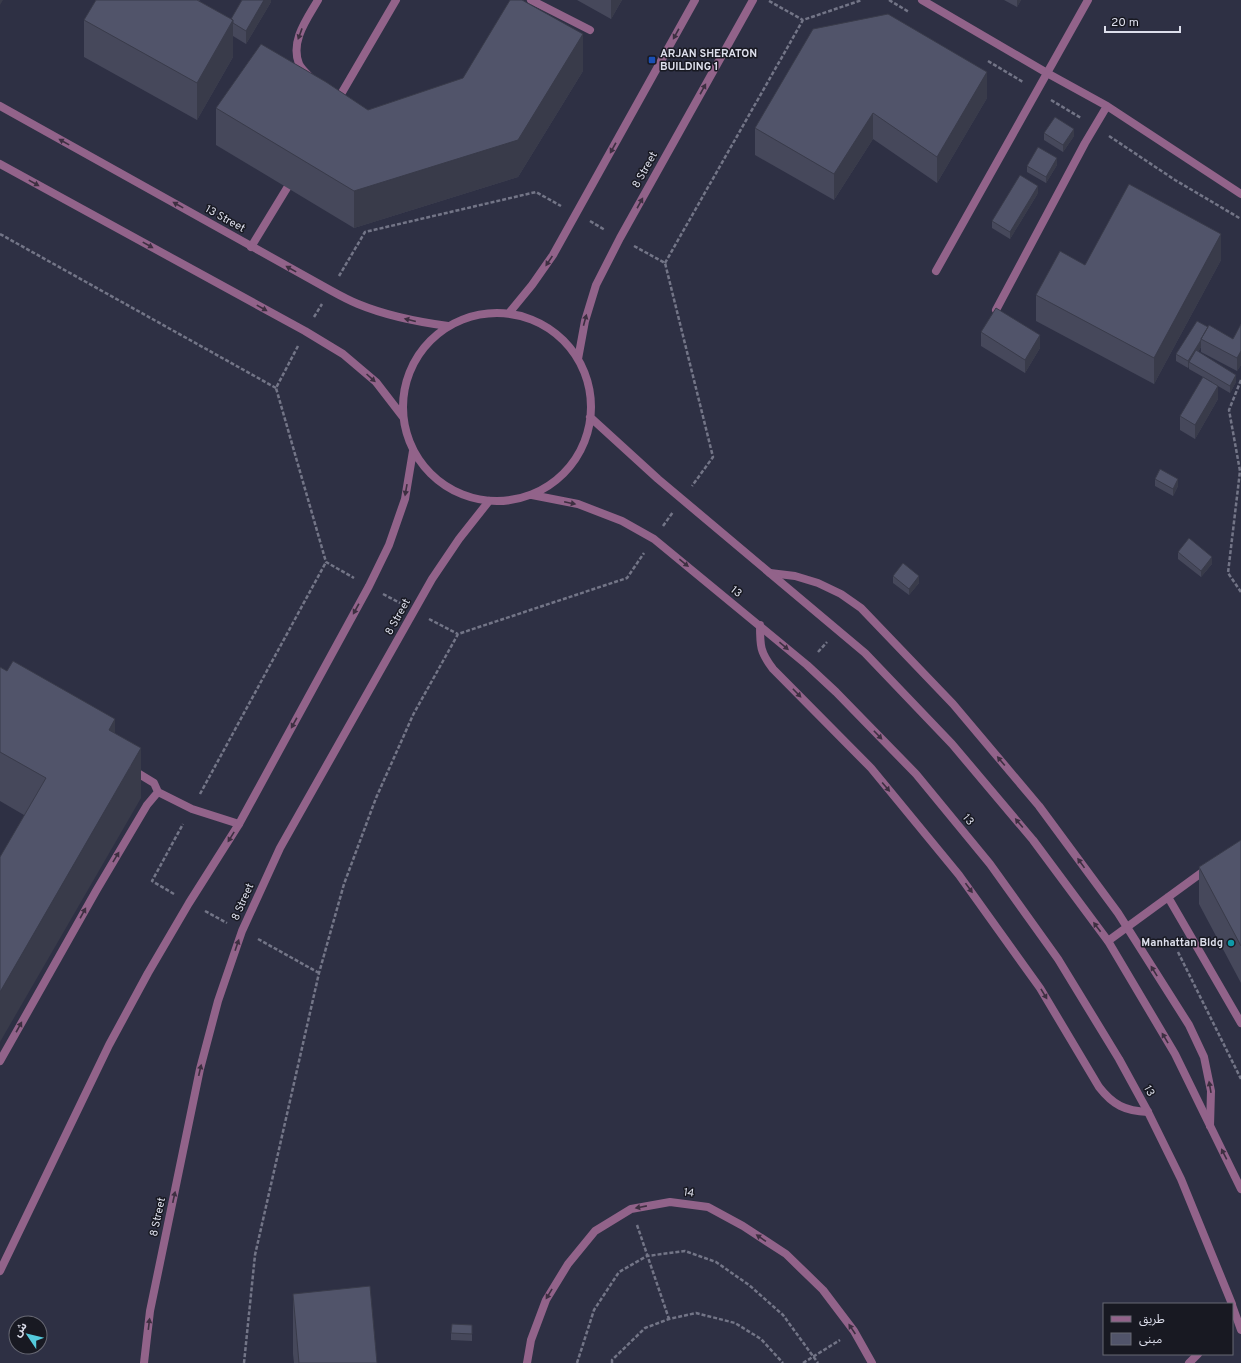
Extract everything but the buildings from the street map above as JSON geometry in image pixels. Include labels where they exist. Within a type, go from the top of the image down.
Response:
[{"type":"street","points":[[315,80],[309,76],[300,64],[296,50],[299,34],[318,0]]},
{"type":"street","points":[[333,107],[336,94],[396,0]]},
{"type":"street","points":[[531,0],[590,30]]},
{"type":"street","points":[[509,313],[532,285],[553,255],[695,0]]},
{"type":"street","name":"8 Street","points":[[578,359],[584,321],[596,285],[620,238],[753,0]]},
{"type":"street","points":[[922,0],[1107,106],[1241,194]]},
{"type":"street","points":[[936,271],[1088,0]]},
{"type":"street","name":"13 Street","points":[[0,106],[330,290],[358,304],[387,314],[418,322],[448,326]]},
{"type":"street","points":[[996,310],[1085,143],[1107,106]]},
{"type":"street","points":[[0,164],[306,331],[343,354],[376,382],[403,417]]},
{"type":"street","points":[[251,246],[287,188]]},
{"type":"street","points":[[509,313],[536,321],[560,337],[578,359],[589,387],[590,416],[584,442],[572,464],[554,482],[532,495],[511,500],[489,501],[458,494],[432,476],[413,452],[403,417],[404,390],[413,365],[428,343],[448,326],[477,314],[509,313]]},
{"type":"street","points":[[590,416],[623,448],[682,500],[865,653],[952,744],[1033,840],[1108,941],[1175,1054],[1241,1189]]},
{"type":"street","points":[[0,1271],[113,1038],[148,973],[185,909],[238,824],[369,586],[389,545],[404,499],[413,452]]},
{"type":"street","name":"13","points":[[532,495],[578,504],[622,521],[654,539],[807,665],[836,692],[916,774],[990,864],[1058,959],[1119,1059],[1148,1112],[1181,1179],[1230,1303]]},
{"type":"street","name":"8 Street","points":[[144,1363],[150,1310],[200,1069],[218,1001],[242,931],[280,848],[432,579],[459,539],[489,501]]},
{"type":"street","points":[[770,573],[795,576],[818,583],[841,594],[861,608],[953,704],[1039,806],[1118,913],[1189,1025],[1204,1056],[1211,1091],[1210,1126]]},
{"type":"street","points":[[760,625],[760,646],[764,657],[773,669],[871,768],[960,875],[1040,988],[1099,1087],[1108,1098],[1120,1107],[1133,1111],[1148,1112]]},
{"type":"street","points":[[121,763],[154,783],[158,792],[192,809],[238,824]]},
{"type":"street","points":[[0,1060],[96,891],[147,805],[158,792]]},
{"type":"street","points":[[1108,941],[1217,862]]},
{"type":"street","points":[[1168,897],[1241,1023]]},
{"type":"street","name":"14","points":[[527,1363],[531,1340],[546,1300],[568,1264],[595,1231],[631,1209],[670,1202],[708,1207],[743,1226],[786,1254],[823,1290],[854,1331],[872,1363]]},
{"type":"street","name":"13","points":[[1233,1310],[1241,1330]]},
{"type":"street","points":[[1189,1363],[1197,1355]]},
{"type":"path","points":[[767,0],[803,20]]},
{"type":"path","points":[[244,1363],[255,1255],[319,973],[344,884],[376,798],[410,722],[458,634],[627,578],[713,457],[665,263],[803,20],[862,0]]},
{"type":"path","points":[[889,0],[909,12]]},
{"type":"path","points":[[984,58],[1038,91],[1175,180],[1241,219]]},
{"type":"path","points":[[458,634],[326,562],[276,388],[306,331],[365,232],[536,192],[665,263]]},
{"type":"path","points":[[0,234],[276,388]]},
{"type":"path","points":[[1241,380],[1229,410],[1240,471],[1228,573],[1241,592]]},
{"type":"path","points":[[807,665],[838,630]]},
{"type":"path","points":[[1176,948],[1241,1079]]},
{"type":"path","points":[[631,1209],[669,1319]]},
{"type":"path","points":[[577,1363],[594,1310],[619,1272],[647,1256],[685,1251],[716,1262],[749,1285],[783,1315],[818,1363]]},
{"type":"path","points":[[612,1363],[612,1360],[645,1328],[669,1319],[696,1313],[736,1323],[761,1339],[783,1363]]},
{"type":"path","points":[[803,1363],[854,1331]]},
{"type":"place","name":"ARJAN SHERATON BUILDING 1","points":[[652,60]]},
{"type":"place","name":"Manhattan Bldg","points":[[1231,943]]}]
